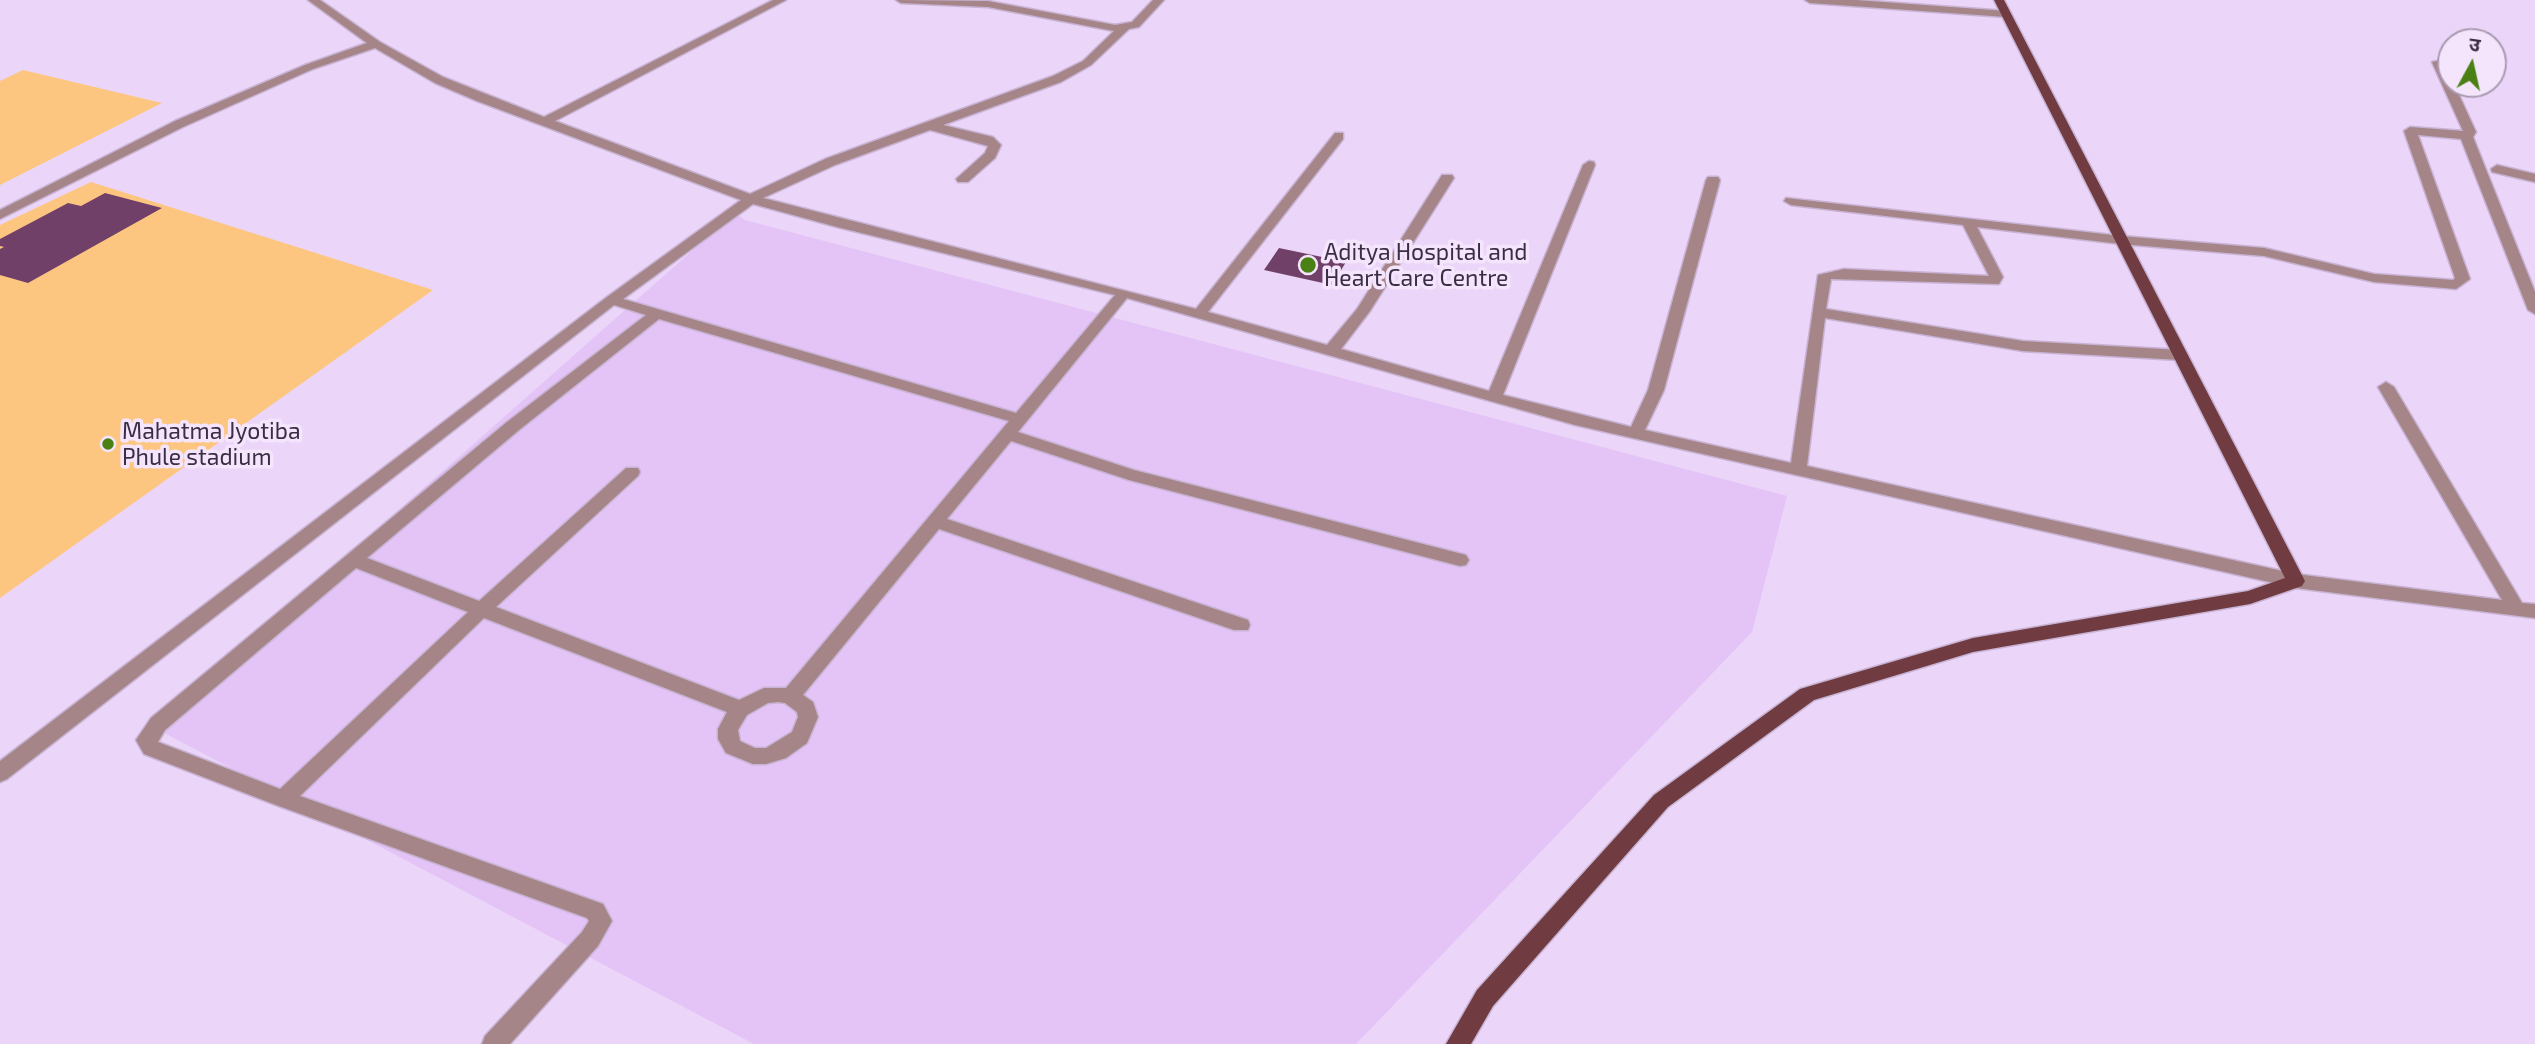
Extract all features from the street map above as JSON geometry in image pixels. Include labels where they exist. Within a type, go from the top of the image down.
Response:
[{"type":"main road","points":[[1458,1044],[1485,998],[1661,800],[1807,694],[1973,645],[2250,597],[2296,581],[2002,7]]},
{"type":"street","points":[[313,0],[376,44],[439,80],[751,199],[1124,293],[1494,397],[1636,433],[2296,581],[2535,611]]},
{"type":"street","points":[[544,122],[575,103],[781,0]]},
{"type":"street","points":[[901,0],[988,4],[1101,26],[1125,27]]},
{"type":"street","points":[[0,772],[612,300],[751,199],[806,173],[1073,72],[1101,52],[1125,27],[1142,20],[1159,0]]},
{"type":"street","points":[[1810,0],[2002,7]]},
{"type":"street","points":[[0,215],[179,124],[309,67],[376,44]]},
{"type":"street","points":[[2454,98],[2470,132],[2466,136]]},
{"type":"street","points":[[931,126],[989,140],[995,145],[990,155],[962,179]]},
{"type":"street","points":[[1791,201],[2121,240],[2264,252],[2374,278],[2456,285],[2463,279],[2410,131],[2466,136]]},
{"type":"street","points":[[1199,314],[1339,136]]},
{"type":"street","points":[[2466,136],[2535,310]]},
{"type":"street","points":[[1494,397],[1589,165]]},
{"type":"street","points":[[2497,169],[2535,178]]},
{"type":"street","points":[[1331,351],[1363,311],[1447,178]]},
{"type":"street","points":[[1636,433],[1656,390],[1713,180]]},
{"type":"street","points":[[1798,470],[1821,283],[1827,275],[1844,273],[1994,281],[1996,277],[1968,222]]},
{"type":"street","points":[[790,696],[1124,293]]},
{"type":"street","points":[[612,300],[1019,419]]},
{"type":"street","points":[[1818,312],[2023,345],[2180,355]]},
{"type":"street","points":[[494,1044],[590,939],[601,921],[595,911],[283,799],[151,748],[146,740],[158,724],[513,426],[656,314]]},
{"type":"street","points":[[2386,387],[2515,608]]},
{"type":"street","points":[[1007,434],[1078,455],[1129,474],[1460,560]]},
{"type":"street","points":[[283,799],[481,610],[632,471]]},
{"type":"street","points":[[935,521],[1241,625]]},
{"type":"street","points":[[353,560],[740,709]]},
{"type":"street","points":[[764,696],[790,696],[806,708],[808,717],[806,727],[791,746],[766,756],[742,753],[733,747],[728,739],[727,729],[740,709],[764,696]]},
{"type":"shaded area","points":[[23,70],[162,103],[0,185],[0,81]]},
{"type":"shaded area","name":"Mahatma Jyotiba Phule stadium","points":[[91,182],[433,290],[0,598],[0,225]]},
{"type":"shaded area","points":[[735,213],[745,220],[1787,496],[1752,632],[1356,1044],[754,1044],[153,727]]},
{"type":"building","points":[[105,193],[162,208],[28,283],[0,275],[0,249],[4,247],[0,246],[0,239],[68,203],[81,206]]},
{"type":"building","points":[[1279,248],[1346,262],[1332,285],[1264,270]]},
{"type":"place","name":"Aditya Hospital and Heart Care Centre","points":[[1308,265]]},
{"type":"place","name":"Mahatma Jyotiba Phule stadium","points":[[108,444]]}]
